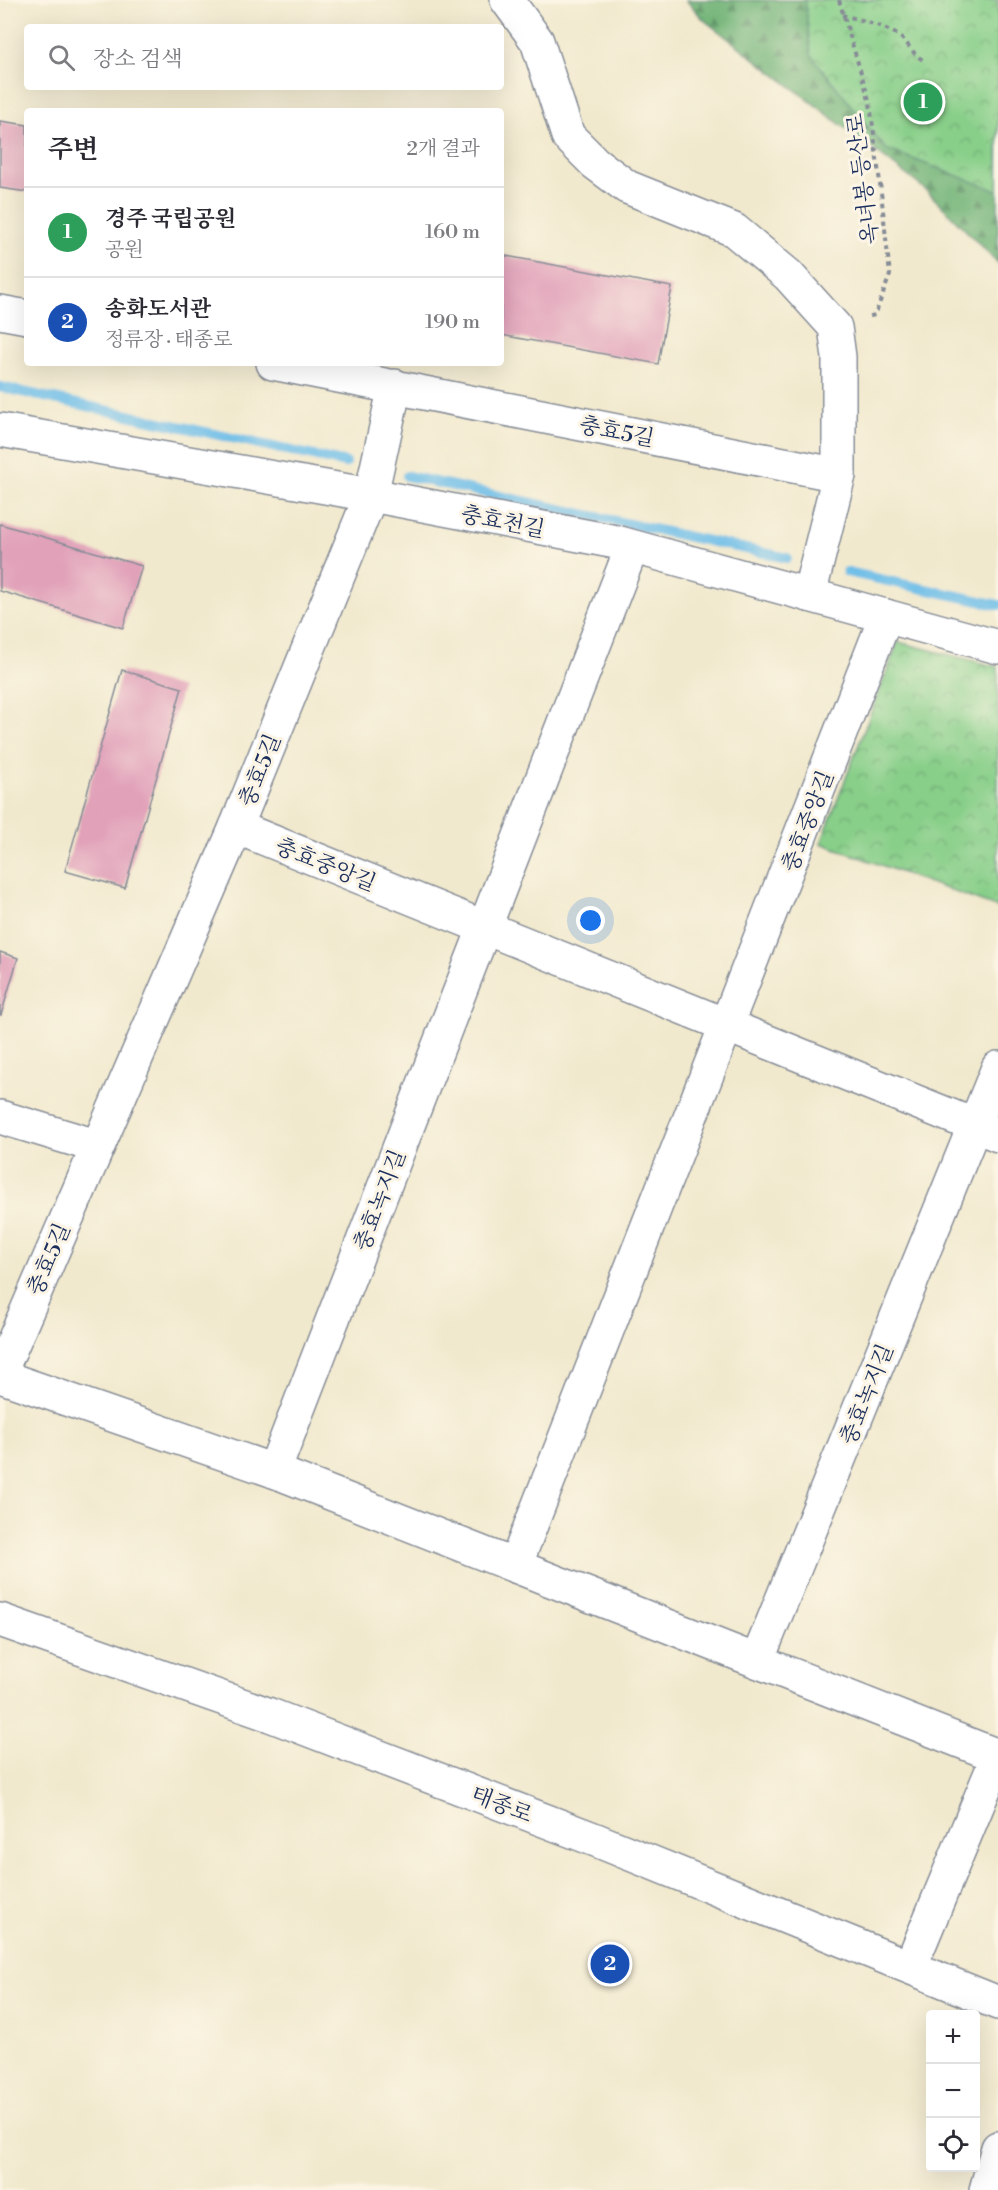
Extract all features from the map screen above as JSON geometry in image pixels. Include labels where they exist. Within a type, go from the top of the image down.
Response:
[{"type":"street","points":[[507,0],[537,41],[568,136],[596,163],[627,187],[734,230],[788,275],[835,327],[839,357],[839,475],[809,595]]},
{"type":"street","points":[[0,312],[24,316]]},
{"type":"street","name":"충효5길","points":[[289,366],[839,475]]},
{"type":"street","name":"충효5길","points":[[0,1374],[96,1146],[236,827],[371,495],[395,386]]},
{"type":"street","name":"충효천길","points":[[0,430],[371,495],[632,547],[998,647]]},
{"type":"street","points":[[483,928],[632,547]]},
{"type":"street","name":"충효중앙길","points":[[727,1027],[886,616]]},
{"type":"street","name":"충효중앙길","points":[[236,827],[986,1131]]},
{"type":"street","name":"충효녹지길","points":[[274,1471],[483,928]]},
{"type":"street","points":[[515,1566],[727,1027]]},
{"type":"street","points":[[986,1131],[998,1068]]},
{"type":"street","points":[[0,1117],[96,1146]]},
{"type":"street","name":"충효녹지길","points":[[757,1661],[986,1131]]},
{"type":"street","points":[[0,1374],[274,1471],[998,1756],[911,1965]]},
{"type":"street","name":"태종로","points":[[0,1620],[270,1714],[911,1965],[998,2003]]},
{"type":"street","points":[[986,2190],[998,2148]]},
{"type":"path","name":"옥녀봉 등산로","points":[[835,327],[874,315],[890,275],[870,103],[841,15],[839,0]]},
{"type":"path","points":[[841,15],[870,23],[900,37],[915,57],[926,61]]},
{"type":"green space","points":[[686,0],[998,0],[998,263],[926,190],[704,20]]},
{"type":"green space","points":[[805,0],[998,0],[998,191],[886,149],[811,55]]},
{"type":"green space","points":[[898,642],[998,667],[998,908],[821,843]]},
{"type":"building","points":[[0,121],[24,125],[24,192],[0,188]]},
{"type":"building","points":[[504,256],[672,287],[658,364],[504,336]]},
{"type":"building","points":[[0,524],[142,566],[123,628],[0,591]]},
{"type":"building","points":[[122,670],[182,688],[125,888],[65,871]]},
{"type":"building","points":[[0,952],[18,958],[1,1015],[0,1015]]},
{"type":"waterway","points":[[0,387],[346,463]]},
{"type":"waterway","points":[[407,476],[787,558]]},
{"type":"waterway","points":[[847,572],[998,605]]},
{"type":"place","name":"경주 국립공원","points":[[923,102]]},
{"type":"place","name":"송화도서관","points":[[610,1964]]}]
